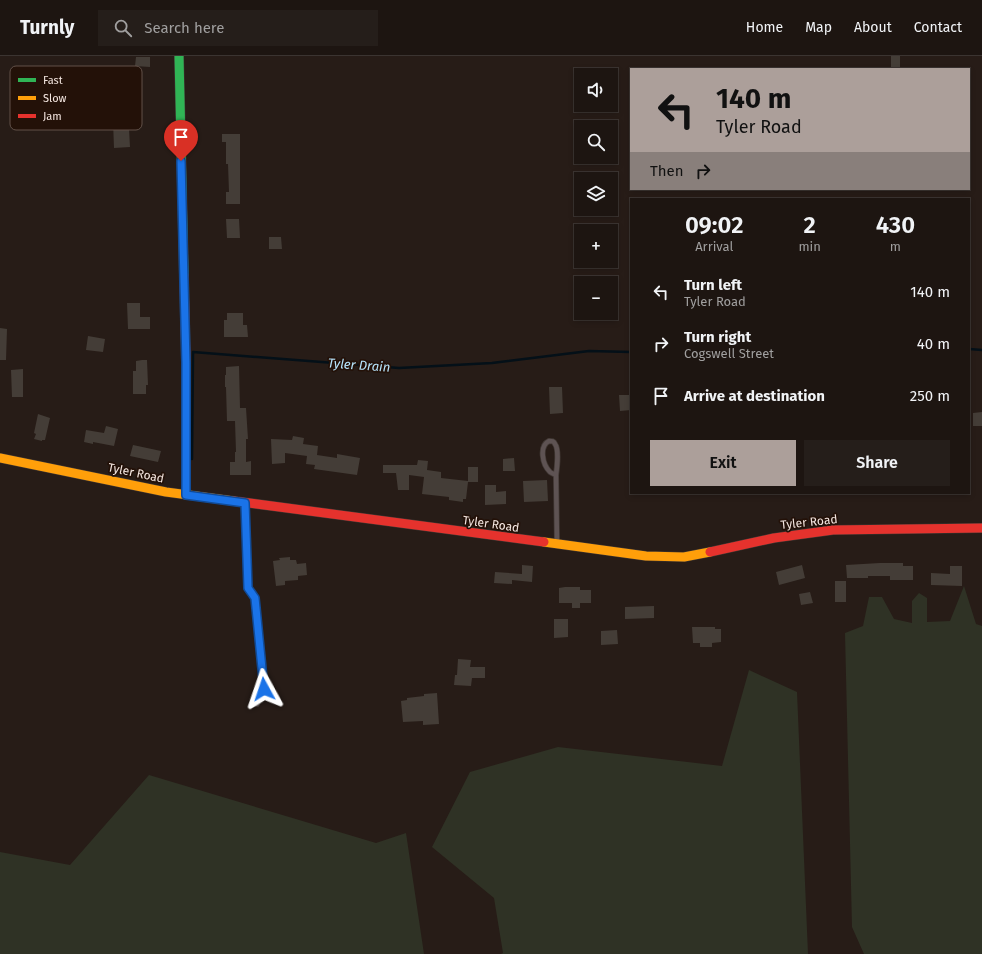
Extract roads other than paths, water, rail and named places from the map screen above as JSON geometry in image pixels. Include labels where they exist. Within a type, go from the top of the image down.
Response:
[{"type":"street","points":[[179,56],[186,363],[186,495]]},
{"type":"street","name":"Tyler Road","points":[[0,458],[186,495],[646,556],[684,557],[718,552],[755,542],[833,530],[982,528]]},
{"type":"lane","points":[[556,475],[550,472],[543,455],[542,448],[545,443],[550,441],[554,442],[556,445],[557,545]]},
{"type":"lane","points":[[245,503],[248,588],[255,598],[264,689],[257,704]]},
{"type":"waterway","name":"Tyler Drain","points":[[970,349],[982,350]]},
{"type":"waterway","name":"Tyler Drain","points":[[192,459],[193,352],[399,368],[492,363],[589,351],[630,352]]}]
